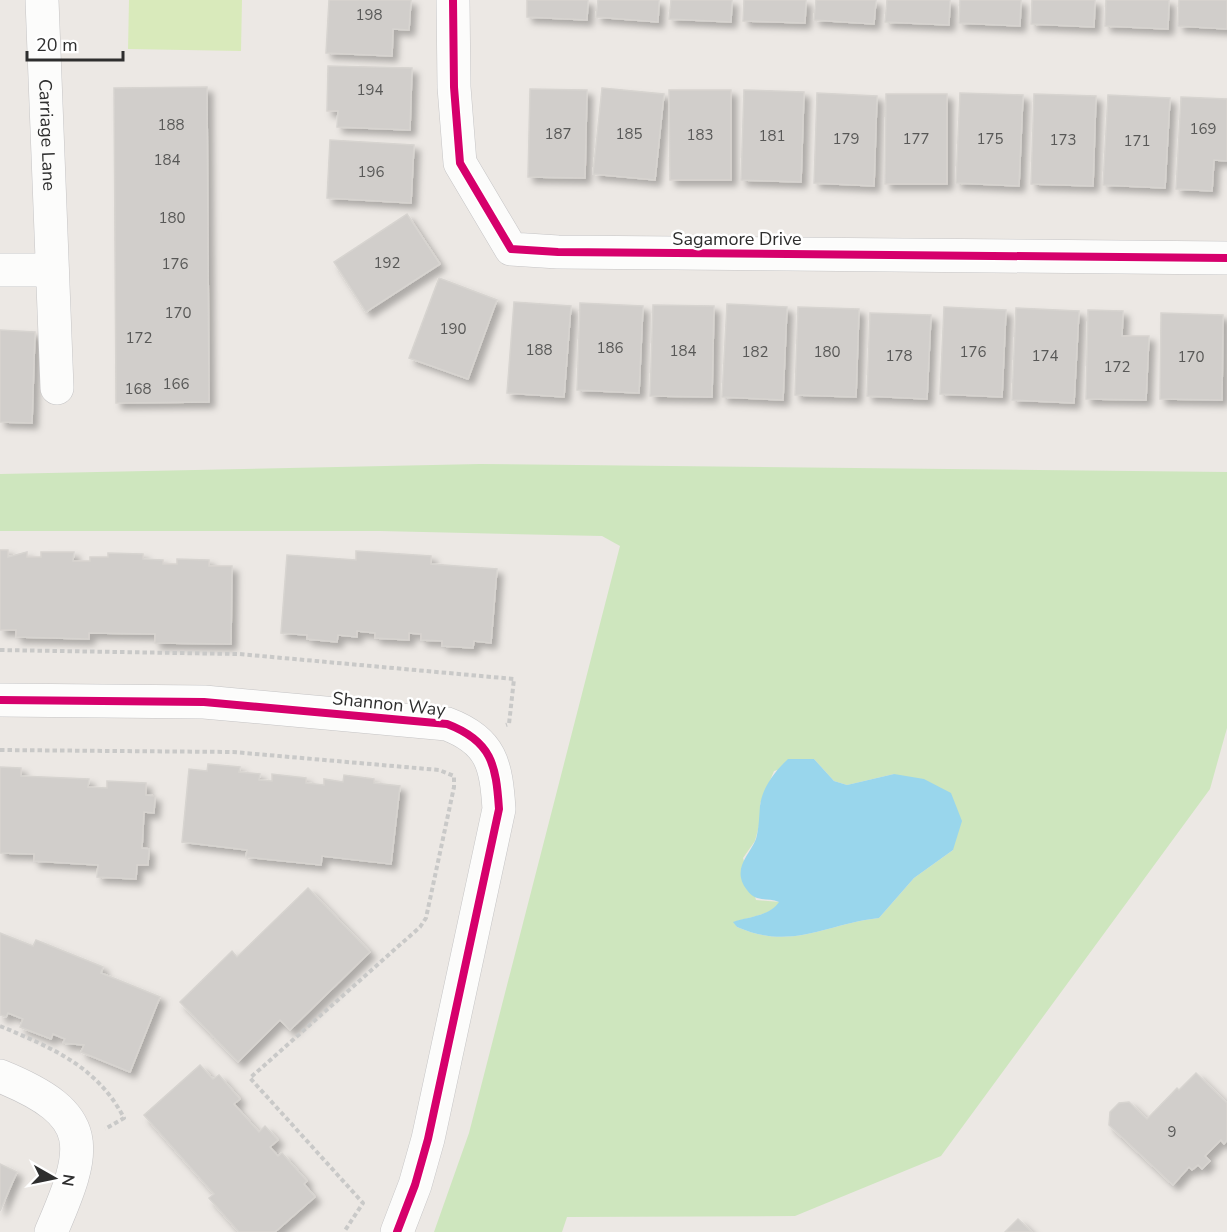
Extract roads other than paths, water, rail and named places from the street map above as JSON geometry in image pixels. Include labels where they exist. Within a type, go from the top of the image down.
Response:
[{"type":"street","name":"Carriage Lane","points":[[42,0],[57,388]]},
{"type":"street","name":"Sagamore Drive","points":[[453,0],[454,87],[460,163],[511,249],[558,252],[1227,258]]},
{"type":"street","points":[[0,270],[52,270]]},
{"type":"street","name":"Shannon Way","points":[[0,699],[215,703],[447,724],[465,731],[479,742],[496,771],[499,809],[428,1139],[415,1185],[397,1232]]},
{"type":"street","points":[[0,1076],[37,1091],[62,1110],[75,1137],[78,1160],[71,1185],[51,1232]]},
{"type":"water","points":[[788,759],[814,759],[834,781],[847,785],[894,774],[924,779],[951,793],[962,821],[953,850],[914,878],[879,918],[792,936],[775,937],[737,927],[733,922],[764,913],[779,902],[754,897],[750,894],[743,882],[741,869],[756,839],[763,793],[774,774]]}]
